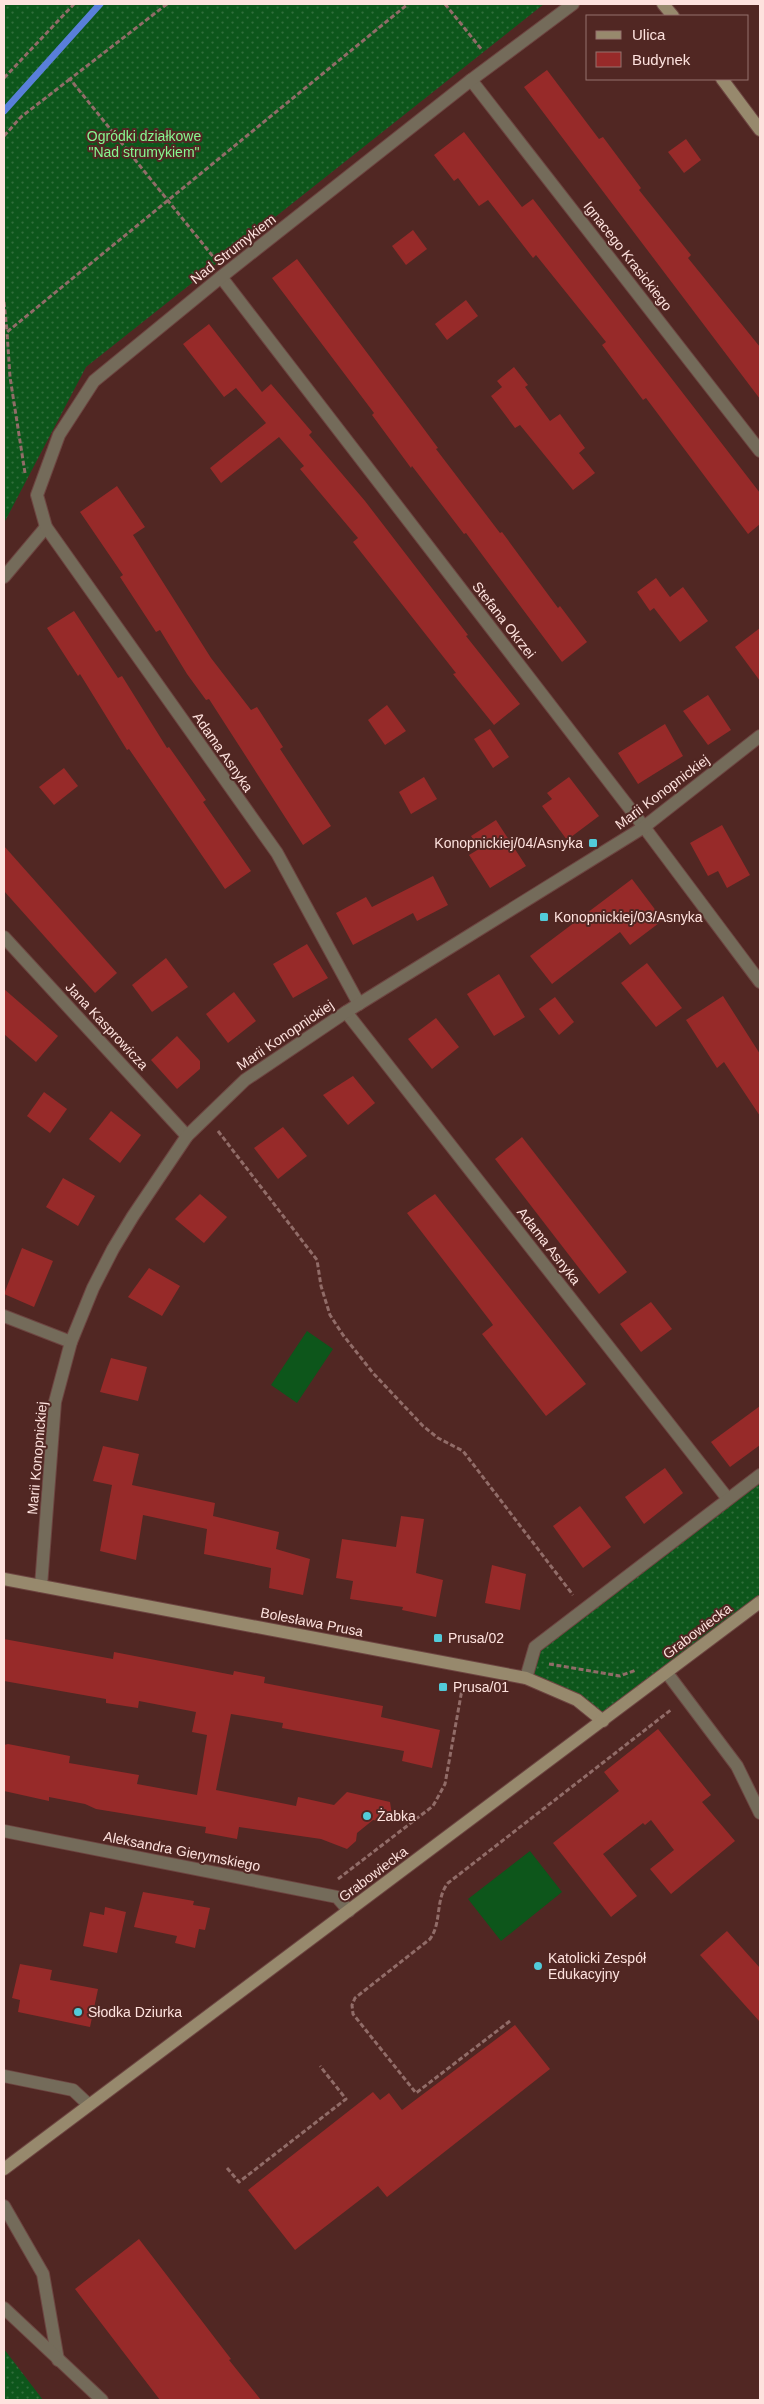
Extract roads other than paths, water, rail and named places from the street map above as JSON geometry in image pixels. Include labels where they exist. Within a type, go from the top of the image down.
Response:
[{"type":"street","name":"Nad Strumykiem","points":[[46,527],[37,495],[59,435],[94,381],[224,275],[471,80],[573,4]]},
{"type":"street","points":[[663,4],[672,15]]},
{"type":"street","name":"Ignacego Krasickiego","points":[[471,80],[760,451]]},
{"type":"street","points":[[723,80],[760,130]]},
{"type":"street","name":"Stefana Okrzei","points":[[224,275],[760,982]]},
{"type":"street","points":[[4,577],[46,527]]},
{"type":"street","name":"Adama Asnyka","points":[[46,527],[277,853],[359,1004]]},
{"type":"street","name":"Marii Konopnickiej","points":[[41,1586],[56,1402],[71,1342],[93,1288],[113,1249],[132,1216],[187,1136],[245,1080],[346,1012],[644,827],[760,736]]},
{"type":"street","name":"Jana Kasprowicza","points":[[4,937],[187,1136]]},
{"type":"street","name":"Adama Asnyka","points":[[346,1012],[728,1499]]},
{"type":"street","points":[[4,1316],[71,1342]]},
{"type":"street","points":[[526,1678],[535,1647],[760,1475]]},
{"type":"street","name":"Bolesława Prusa","points":[[4,1579],[526,1678],[577,1700],[603,1721]]},
{"type":"street","name":"Grabowiecka","points":[[4,2169],[760,1602]]},
{"type":"street","points":[[667,1673],[737,1766],[760,1813]]},
{"type":"street","name":"Aleksandra Gierymskiego","points":[[4,1830],[337,1897],[349,1911]]},
{"type":"street","points":[[4,2076],[73,2090],[89,2105]]},
{"type":"street","points":[[4,2206],[43,2274],[58,2360]]},
{"type":"street","points":[[4,2308],[102,2400]]},
{"type":"waterway","points":[[4,111],[100,4]]},
{"type":"place","name":"Konopnickiej/04/Asnyka","points":[[593,843]]},
{"type":"place","name":"Konopnickiej/03/Asnyka","points":[[544,917]]},
{"type":"place","name":"Prusa/02","points":[[438,1638]]},
{"type":"place","name":"Prusa/01","points":[[443,1687]]},
{"type":"place","name":"Żabka","points":[[367,1816]]},
{"type":"place","name":"Katolicki Zespół Edukacyjny","points":[[538,1966]]},
{"type":"place","name":"Słodka Dziurka","points":[[78,2012]]},
{"type":"park label","name":"Ogródki działkowe \"Nad strumykiem\"","points":[[144,144]]}]
